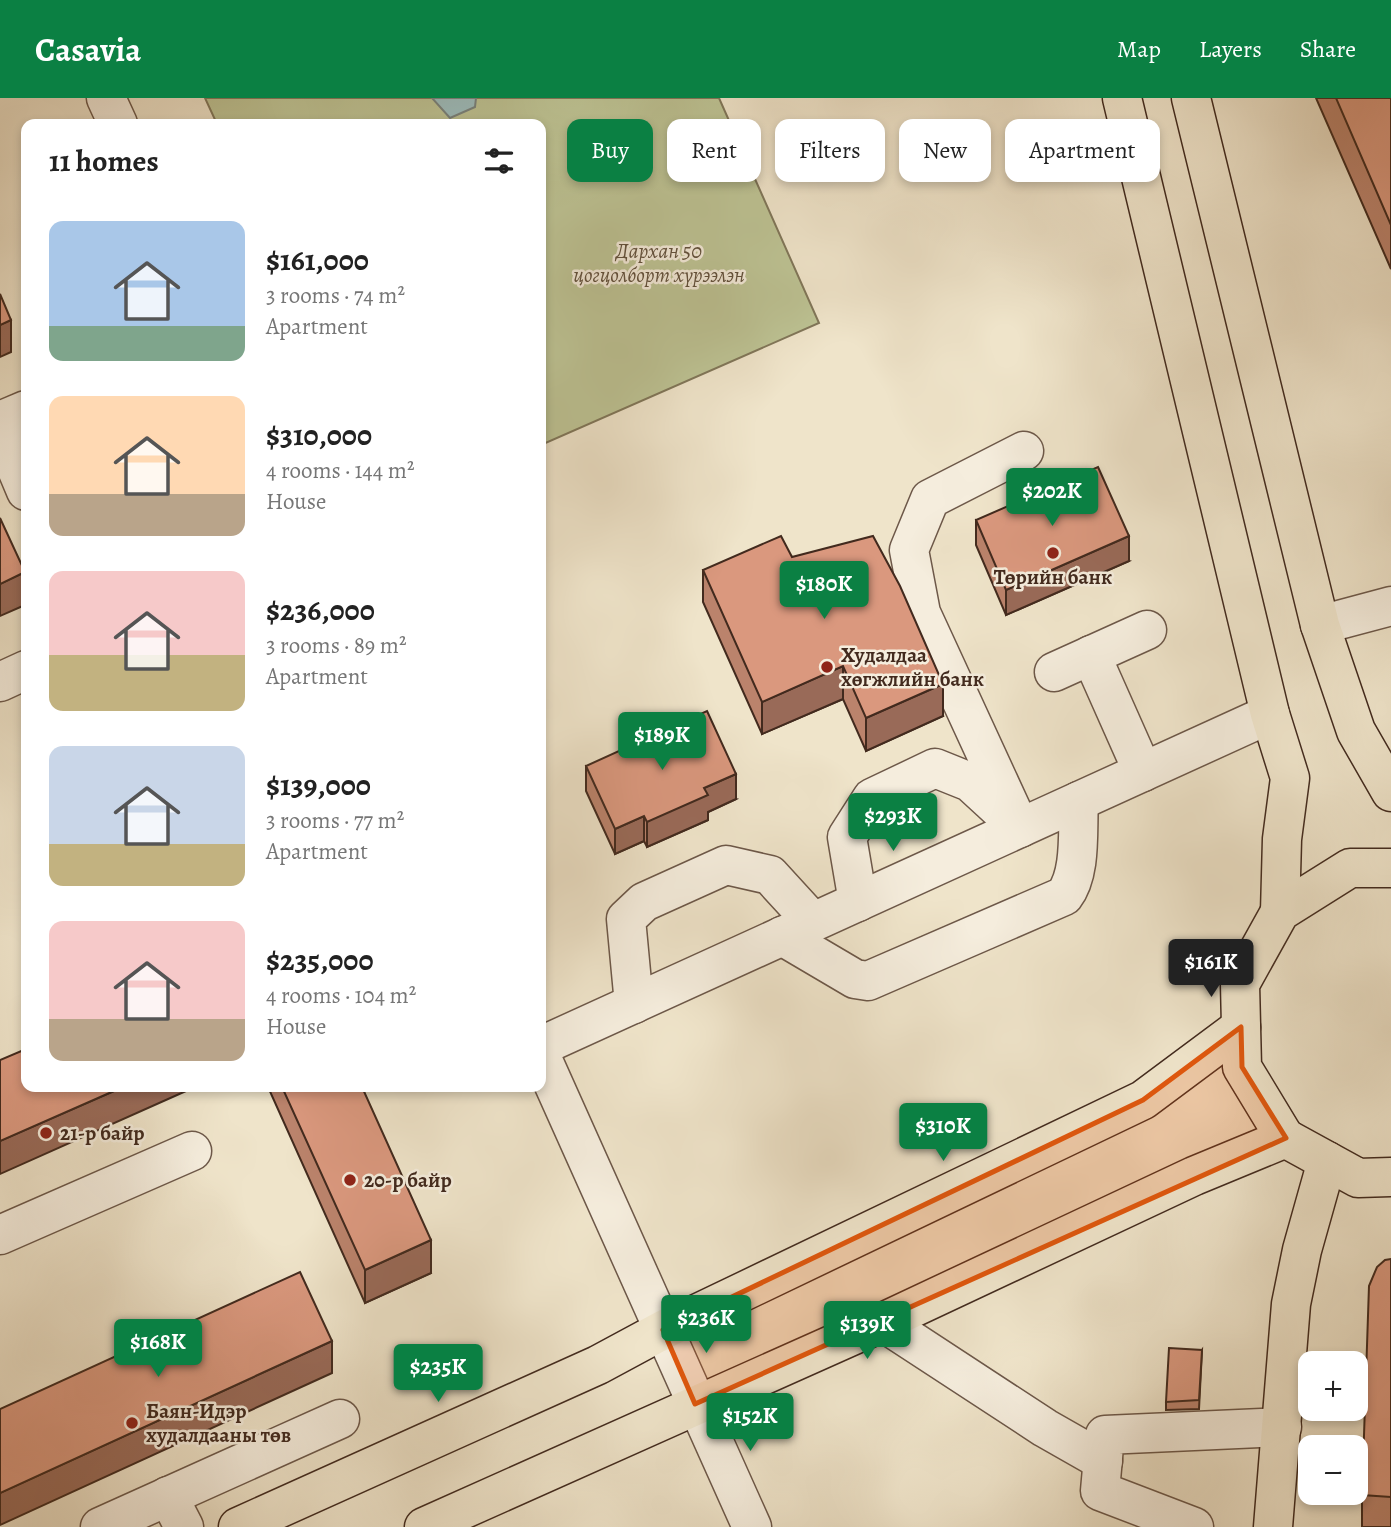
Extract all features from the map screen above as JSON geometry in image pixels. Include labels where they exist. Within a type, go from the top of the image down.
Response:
[{"type":"main road","points":[[1122,98],[1270,714],[1290,778],[1282,839],[1280,912],[1240,984],[1242,1067],[1286,1138],[1358,1178],[1391,1177]]},
{"type":"main road","points":[[1191,98],[1320,625],[1356,731],[1391,792]]},
{"type":"main road","points":[[1280,912],[1350,869],[1391,867]]},
{"type":"main road","points":[[238,1527],[598,1365],[663,1330],[1143,1100],[1241,1027]]},
{"type":"main road","points":[[424,1527],[883,1322],[1194,1176],[1286,1138]]},
{"type":"main road","points":[[1273,1527],[1292,1304],[1302,1250],[1328,1161]]},
{"type":"street","points":[[106,98],[116,119]]},
{"type":"street","points":[[0,422],[21,412]]},
{"type":"street","points":[[0,429],[21,479]]},
{"type":"street","points":[[1020,828],[920,613],[909,550],[930,499],[1024,451]]},
{"type":"street","points":[[1320,625],[1391,606]]},
{"type":"street","points":[[1055,672],[1147,630]]},
{"type":"street","points":[[1091,655],[1143,772]]},
{"type":"street","points":[[0,682],[21,672]]},
{"type":"street","points":[[546,1044],[1270,714]]},
{"type":"street","points":[[858,902],[847,837],[872,799],[935,768],[970,782],[1020,828]]},
{"type":"street","points":[[635,1004],[626,919],[644,902],[726,865],[770,875],[797,929],[855,979],[868,981],[1064,895],[1071,887],[1074,874],[1079,801]]},
{"type":"street","points":[[546,1067],[752,1527]]},
{"type":"street","points":[[0,1236],[192,1151]]},
{"type":"street","points":[[883,1322],[1045,1428],[1103,1461]]},
{"type":"street","points":[[100,1527],[176,1512],[340,1419]]},
{"type":"street","points":[[1194,1527],[1100,1491],[1105,1435],[1282,1427]]},
{"type":"highlighted area","points":[[1241,1027],[1242,1067],[1286,1138],[695,1404],[663,1330],[1143,1100]]},
{"type":"green space","name":"Дархан 50 цогцолборт хүрээлэн","points":[[205,98],[719,98],[728,119],[667,119],[667,182],[756,182],[819,323],[546,443],[546,119],[215,119]]},
{"type":"water","points":[[432,98],[476,98],[475,107],[450,118]]},
{"type":"building","points":[[1336,98],[1391,98],[1391,225]]},
{"type":"building","points":[[0,294],[11,320],[0,325]]},
{"type":"building","name":"Төрийн банк","points":[[1098,467],[1129,536],[1006,590],[976,520]]},
{"type":"building","points":[[0,518],[21,563],[21,574],[0,584]]},
{"type":"building","name":"Худалдаа хөгжлийн банк","points":[[781,536],[792,557],[873,536],[900,586],[943,684],[866,718],[843,666],[762,702],[703,570]]},
{"type":"building","points":[[707,711],[736,774],[704,788],[708,795],[647,822],[644,816],[615,829],[586,766]]},
{"type":"building","points":[[21,1051],[21,1092],[112,1092],[0,1141],[0,1060]]},
{"type":"building","name":"20-р байр","points":[[284,1092],[364,1092],[431,1240],[365,1270]]},
{"type":"building","points":[[1391,1259],[1391,1497],[1368,1495],[1368,1435],[1364,1435],[1364,1421],[1368,1421],[1369,1286],[1377,1267],[1385,1260]]},
{"type":"building","name":"Баян-Идэр худалдааны төв","points":[[300,1272],[332,1341],[0,1493],[0,1409]]},
{"type":"building","points":[[1169,1348],[1202,1350],[1199,1400],[1166,1402]]},
{"type":"place","name":"Төрийн банк","points":[[1053,553]]},
{"type":"place","name":"Худалдаа хөгжлийн банк","points":[[827,667]]},
{"type":"place","name":"21-р байр","points":[[46,1133]]},
{"type":"place","name":"20-р байр","points":[[350,1180]]},
{"type":"place","name":"Баян-Идэр худалдааны төв","points":[[132,1423]]}]
